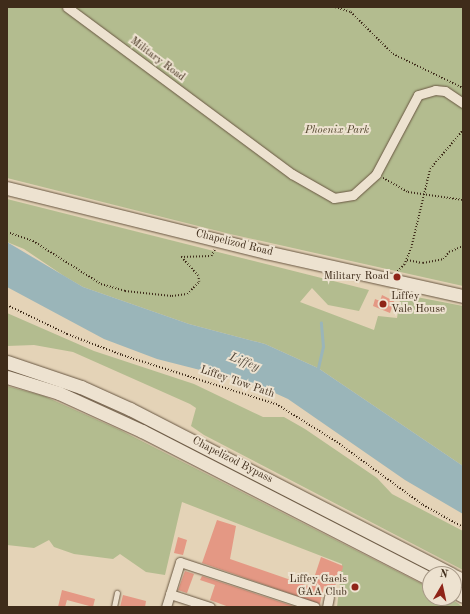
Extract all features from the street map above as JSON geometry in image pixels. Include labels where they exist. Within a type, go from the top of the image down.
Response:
[{"type":"main road","name":"Chapelizod Road","points":[[7,188],[217,240],[463,296]]},
{"type":"main road","name":"Chapelizod Bypass","points":[[7,362],[81,387],[130,409],[435,566]]},
{"type":"main road","name":"Chapelizod Bypass","points":[[7,377],[59,393],[142,430],[422,575]]},
{"type":"street","name":"Military Road","points":[[68,7],[292,174],[324,194],[334,198],[353,195],[376,174],[418,95],[435,90],[445,91],[463,103]]},
{"type":"street","points":[[166,607],[180,562],[315,607]]},
{"type":"street","points":[[170,594],[210,607]]},
{"type":"street","points":[[327,607],[329,596]]},
{"type":"lane","points":[[114,607],[117,593]]},
{"type":"path","points":[[335,7],[351,12],[393,54],[463,88]]},
{"type":"path","points":[[397,272],[406,260],[430,169],[463,130]]},
{"type":"path","points":[[376,174],[402,190],[463,200]]},
{"type":"path","points":[[7,232],[33,240],[72,269],[101,284],[125,291],[172,296],[187,294],[199,282],[198,276],[182,257],[211,256],[217,240]]},
{"type":"path","points":[[406,260],[423,263],[443,259],[449,252],[463,246]]},
{"type":"path","name":"Liffey Tow Path","points":[[7,305],[67,334],[122,355],[243,391],[276,404],[337,442],[423,505],[463,527]]},
{"type":"green space","name":"Phoenix Park","points":[[7,7],[463,7],[463,286],[230,234],[7,178]]},
{"type":"green space","points":[[7,199],[369,290],[359,311],[328,305],[312,288],[300,302],[374,330],[378,316],[397,318],[401,294],[463,306],[463,466],[318,368],[265,344],[189,324],[83,287],[64,276],[24,249],[7,242]]},
{"type":"green space","points":[[7,313],[94,351],[194,384],[263,417],[284,417],[305,429],[377,478],[392,494],[463,531],[463,570],[462,566],[455,566],[204,435],[191,426],[196,408],[190,404],[73,352],[34,345],[7,346]]},
{"type":"green space","points":[[7,386],[44,396],[120,430],[422,584],[422,606],[463,607],[337,607],[342,564],[182,502],[165,575],[146,572],[120,554],[113,559],[74,554],[54,547],[49,540],[34,548],[7,545]]},
{"type":"water","name":"Liffey","points":[[7,242],[83,287],[189,324],[265,344],[318,368],[463,466],[463,514],[405,480],[288,399],[255,384],[157,359],[104,339],[7,287]]},
{"type":"building","name":"Liffey Vale House","points":[[382,295],[394,301],[390,313],[373,306],[375,299],[380,301]]},
{"type":"building","points":[[217,520],[236,526],[230,559],[311,587],[321,557],[343,566],[342,571],[338,571],[335,588],[324,586],[320,604],[202,563]]},
{"type":"building","points":[[178,537],[187,540],[183,555],[174,553]]},
{"type":"building","points":[[185,571],[194,574],[187,593],[178,590]]},
{"type":"building","points":[[202,576],[296,607],[229,607],[210,600],[215,585],[200,580]]},
{"type":"building","points":[[62,590],[95,599],[93,607],[67,600],[65,607],[58,607]]},
{"type":"building","points":[[123,595],[146,601],[145,607],[120,607]]},
{"type":"waterway","points":[[318,368],[323,347],[321,323]]},
{"type":"place","name":"Military Road","points":[[397,277]]},
{"type":"place","name":"Liffey Vale House","points":[[383,304]]},
{"type":"place","name":"Liffey Gaels GAA Club","points":[[355,587]]}]
